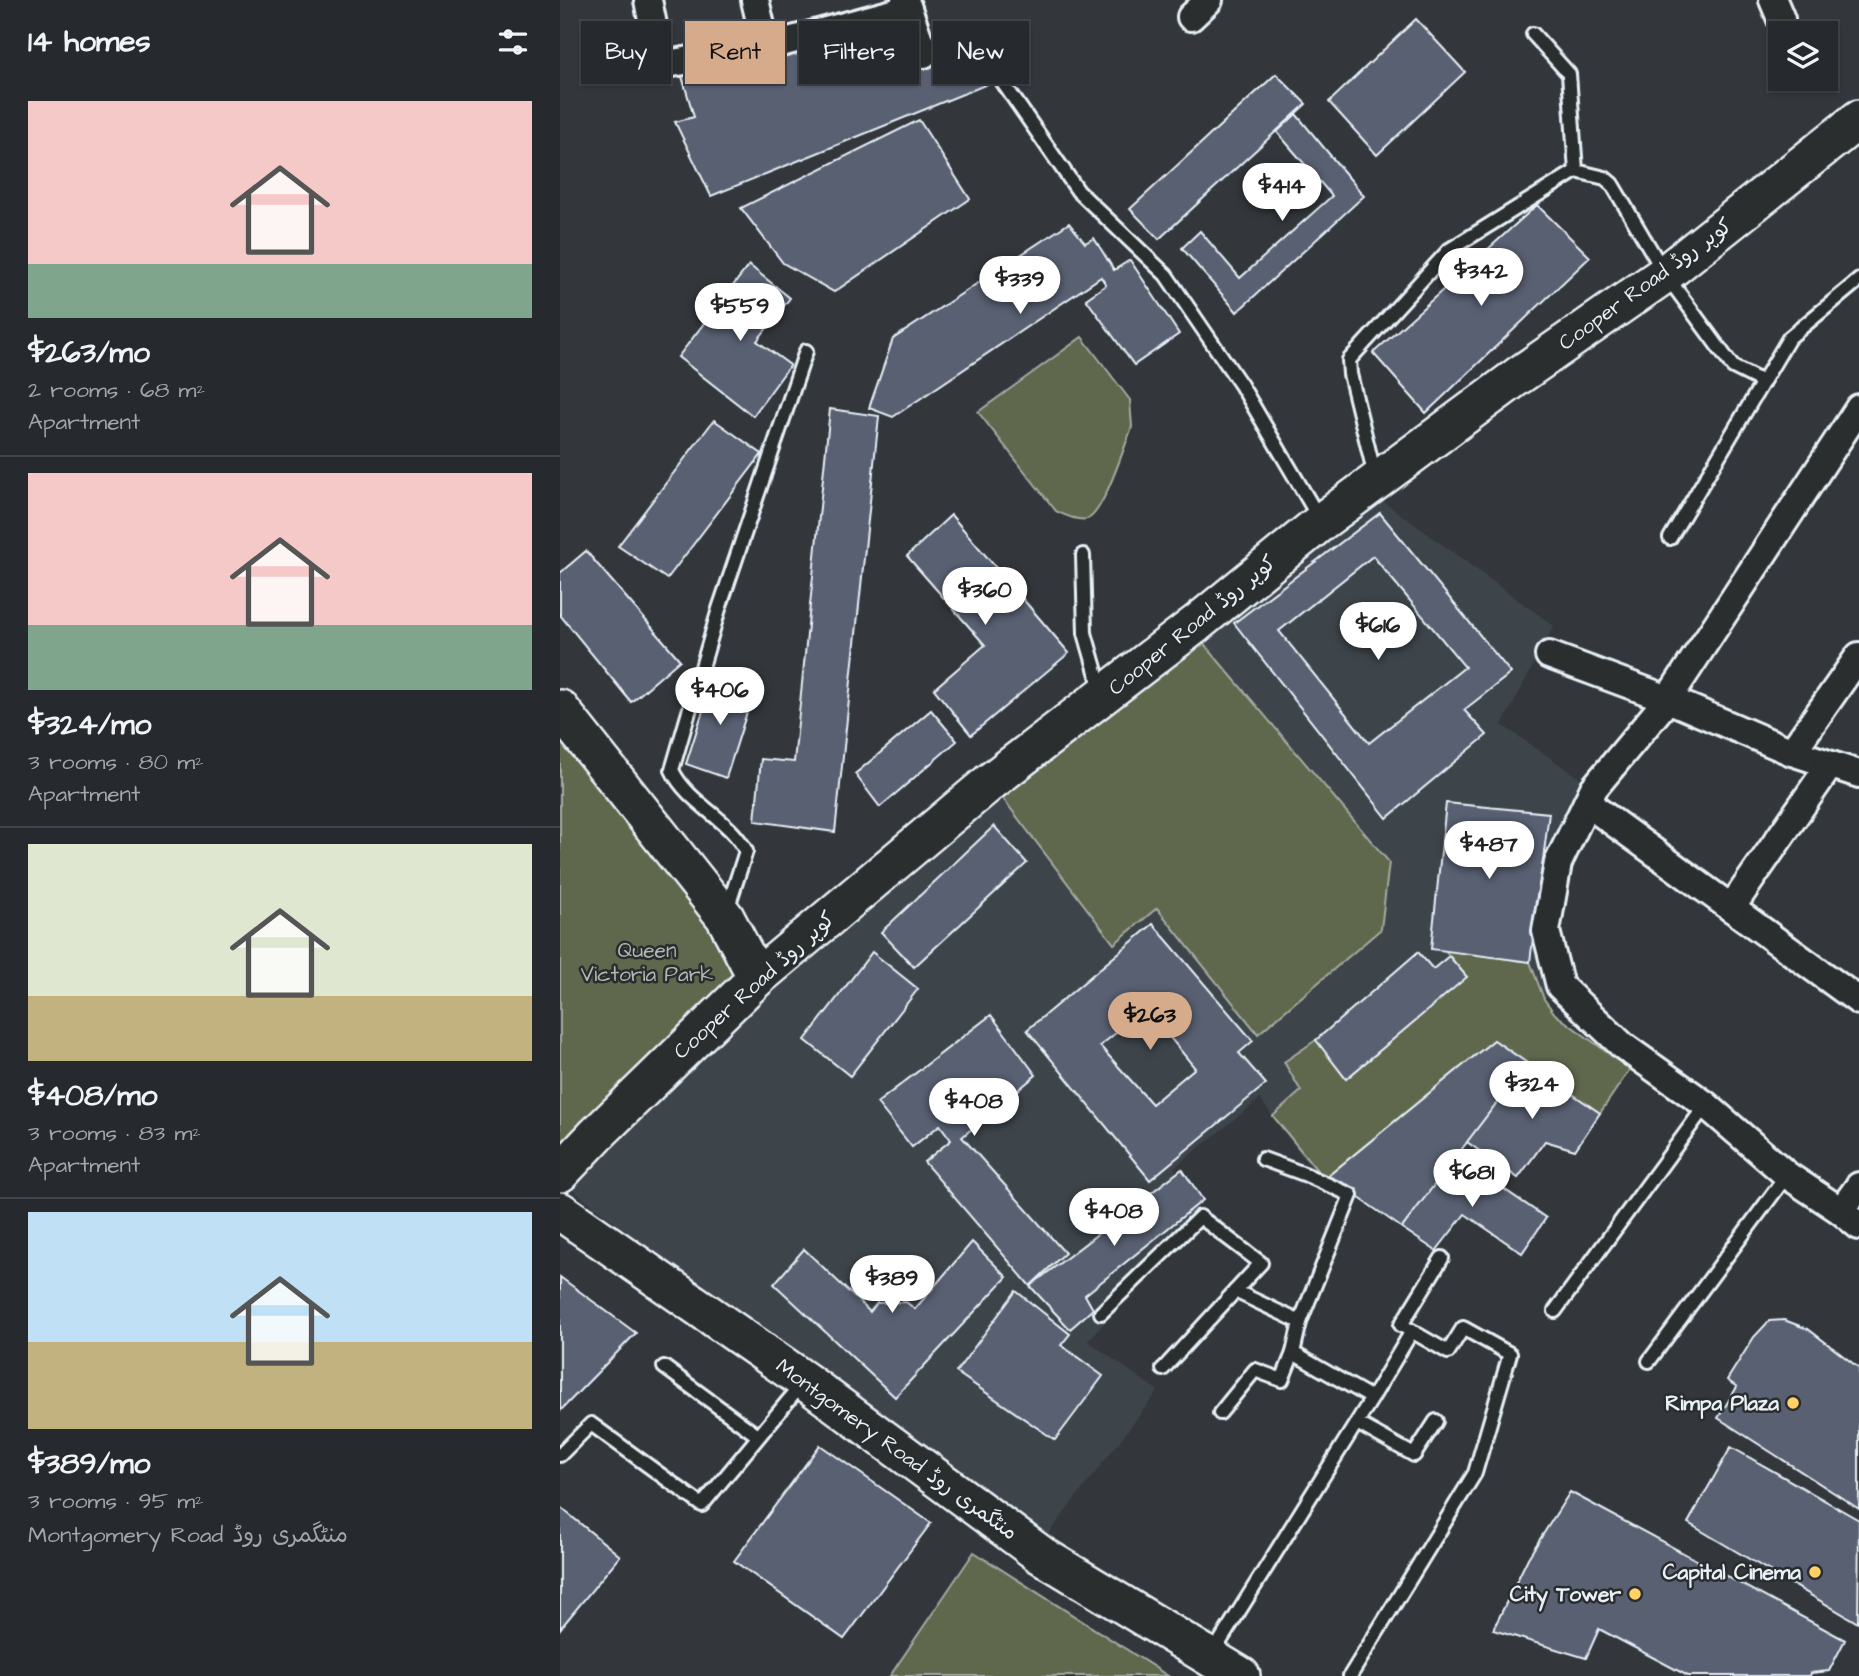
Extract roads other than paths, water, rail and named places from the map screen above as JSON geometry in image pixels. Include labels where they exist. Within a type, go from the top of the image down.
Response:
[{"type":"main road","name":"Cooper Road کوپر روڈ","points":[[560,1174],[596,1135],[757,978],[989,783],[1103,697],[1376,480],[1518,376],[1665,274],[1859,119]]},
{"type":"main road","points":[[560,709],[729,923],[757,978]]},
{"type":"main road","points":[[729,923],[791,948]]},
{"type":"main road","name":"Montgomery Road منٹگمری روڈ","points":[[560,1211],[805,1381],[1041,1555],[1241,1676]]},
{"type":"street","points":[[648,0],[661,65],[685,61]]},
{"type":"street","points":[[755,0],[760,21]]},
{"type":"street","points":[[785,41],[906,5],[923,50]]},
{"type":"street","points":[[1859,408],[1668,699],[1594,789],[1558,863],[1546,931],[1560,986],[1623,1046],[1706,1105],[1787,1175],[1850,1219],[1859,1186]]},
{"type":"street","points":[[1549,654],[1668,699],[1792,752],[1859,774]]},
{"type":"street","points":[[1792,752],[1859,656]]},
{"type":"street","points":[[1731,908],[1830,765]]},
{"type":"street","points":[[1587,803],[1859,1001]]},
{"type":"lane","points":[[1533,34],[1569,74],[1576,171]]},
{"type":"lane","points":[[923,50],[966,35],[972,38],[1078,191],[1166,275],[1241,385],[1321,522]]},
{"type":"lane","points":[[1376,480],[1349,360],[1449,250],[1576,171],[1605,178],[1612,184],[1665,274],[1733,367],[1763,382]]},
{"type":"lane","points":[[1670,538],[1789,338],[1859,280]]},
{"type":"lane","points":[[729,923],[746,851],[739,836],[701,806],[678,783],[672,770],[719,609],[806,351]]},
{"type":"lane","points":[[1083,555],[1085,633],[1103,697]]},
{"type":"lane","points":[[1555,1311],[1706,1105]]},
{"type":"lane","points":[[1220,1413],[1255,1370],[1282,1380],[1293,1353],[1300,1322],[1351,1195],[1263,1159]]},
{"type":"lane","points":[[1649,1361],[1787,1175]]},
{"type":"lane","points":[[1101,1313],[1200,1217],[1261,1263],[1163,1369]]},
{"type":"lane","points":[[1350,1676],[1475,1473],[1510,1354],[1463,1328],[1448,1353],[1401,1325],[1442,1258]]},
{"type":"lane","points":[[1235,1291],[1300,1322]]},
{"type":"lane","points":[[1211,1657],[1412,1331]]},
{"type":"lane","points":[[1293,1353],[1372,1398]]},
{"type":"lane","points":[[664,1367],[758,1436]]},
{"type":"lane","points":[[560,1455],[591,1424],[702,1504],[805,1381]]},
{"type":"lane","points":[[1357,1423],[1414,1455],[1436,1421]]},
{"type":"place","name":"Rimpa Plaza","points":[[1793,1403]]},
{"type":"place","name":"Capital Cinema","points":[[1815,1572]]},
{"type":"place","name":"City Tower","points":[[1635,1594]]},
{"type":"park label","name":"Queen Victoria Park","points":[[647,962]]}]
